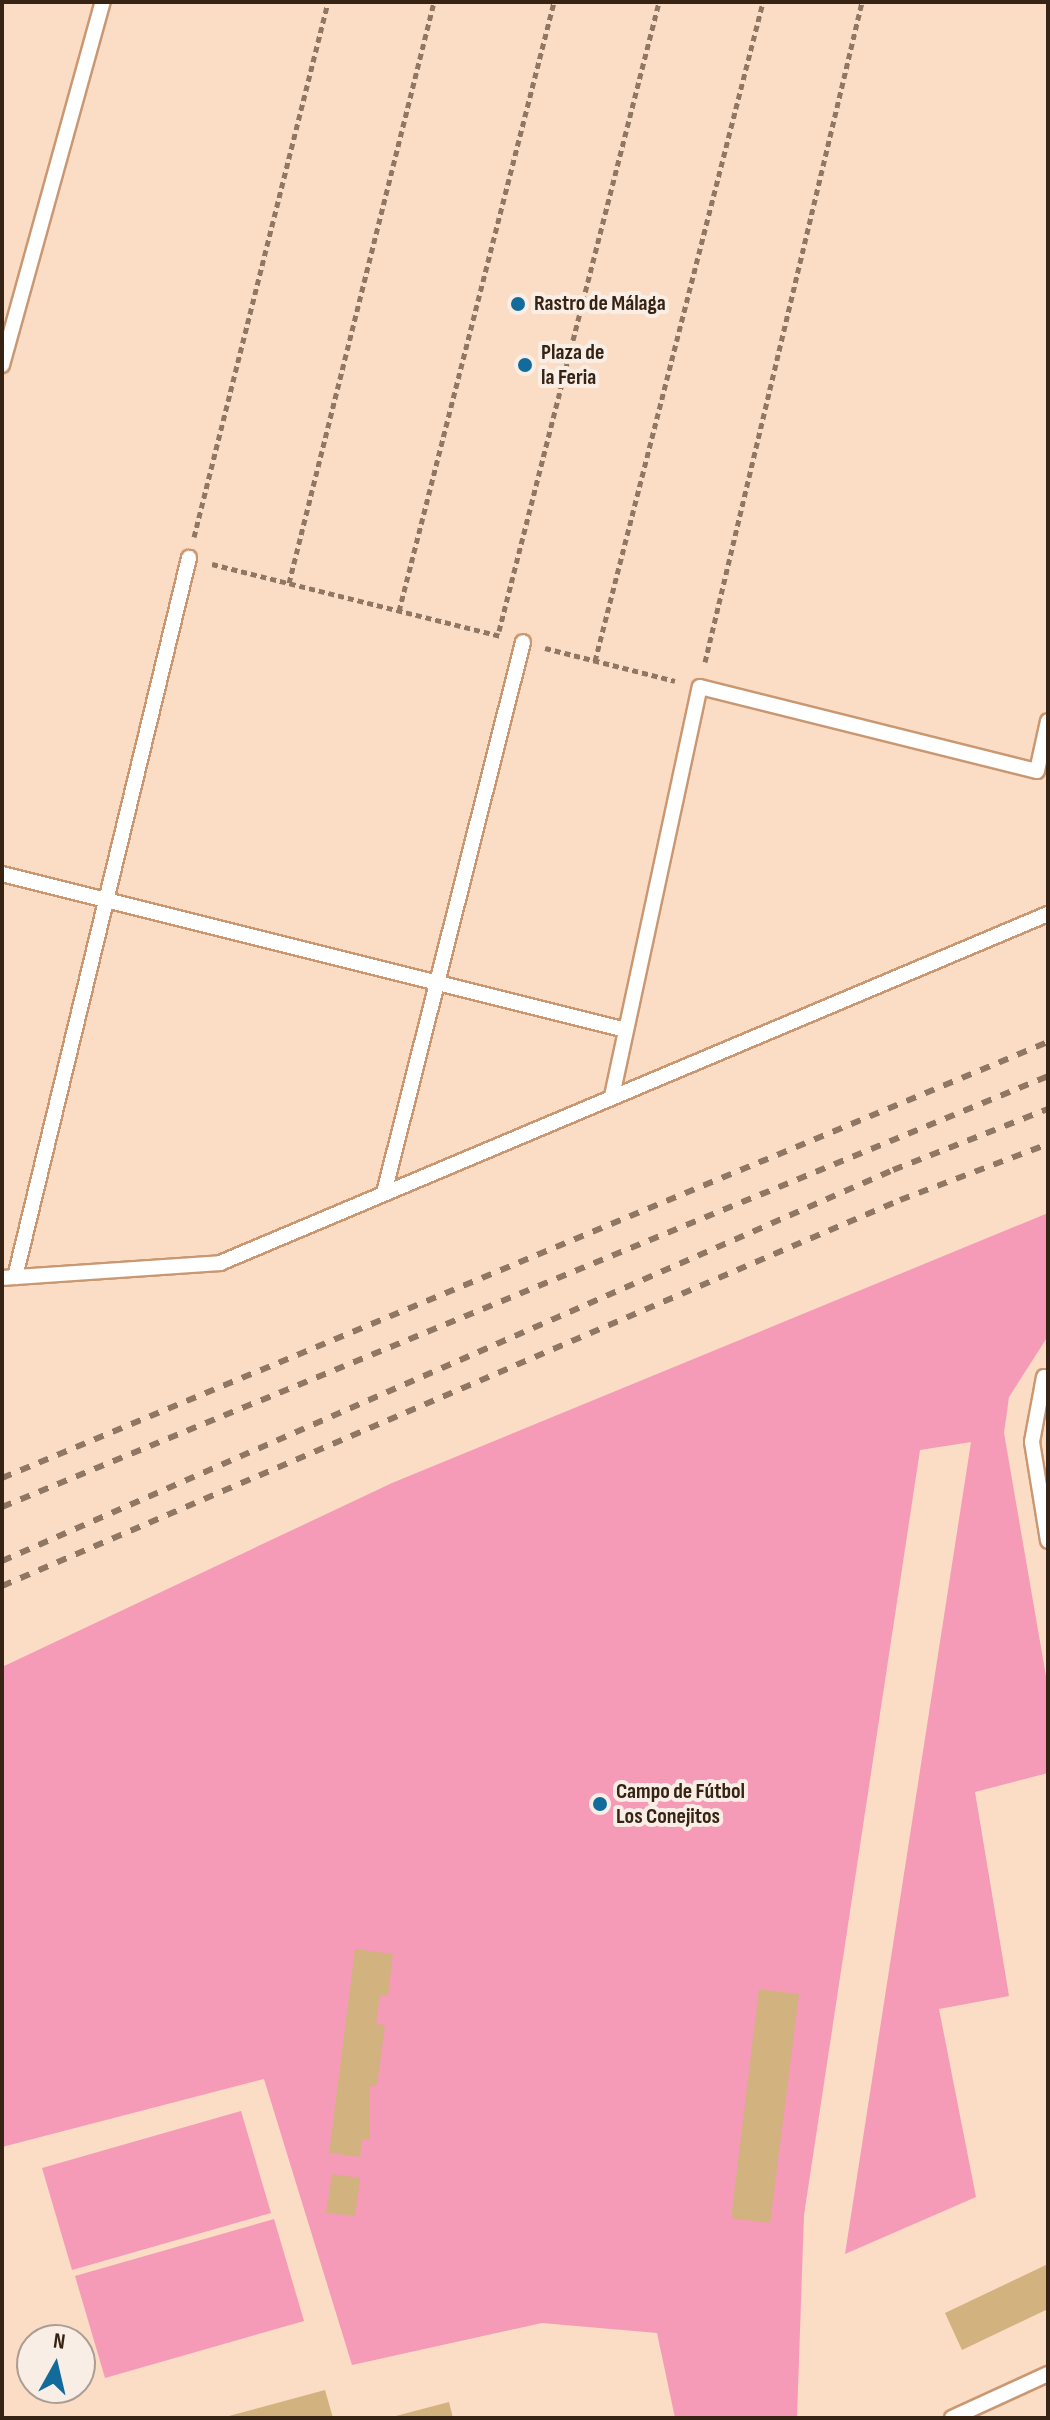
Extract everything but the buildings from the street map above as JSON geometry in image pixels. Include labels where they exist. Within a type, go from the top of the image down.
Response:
[{"type":"lane","points":[[2,365],[103,2]]},
{"type":"lane","points":[[189,558],[108,900],[8,1278],[220,1263],[1048,914]]},
{"type":"lane","points":[[384,1193],[523,642]]},
{"type":"lane","points":[[612,1096],[700,687],[1037,771],[1048,721]]},
{"type":"lane","points":[[2,874],[626,1030]]},
{"type":"lane","points":[[1044,1377],[1032,1442],[1048,1541]]},
{"type":"lane","points":[[952,2418],[1048,2374]]},
{"type":"path","points":[[328,2],[189,558],[700,687],[862,2]]},
{"type":"path","points":[[289,583],[434,2]]},
{"type":"path","points":[[399,611],[554,2]]},
{"type":"path","points":[[497,636],[659,2]]},
{"type":"path","points":[[595,661],[763,2]]},
{"type":"shaded area","name":"Campo de Fútbol Los Conejitos","points":[[1048,1213],[1048,1336],[1009,1397],[1004,1433],[1048,1688],[1048,1773],[975,1792],[1009,1996],[939,2009],[976,2197],[845,2254],[971,1442],[920,1450],[804,2215],[797,2418],[675,2418],[657,2333],[542,2323],[352,2365],[264,2079],[2,2147],[2,1667],[392,1483]]},
{"type":"shaded area","points":[[241,2111],[271,2213],[72,2270],[42,2168]]},
{"type":"shaded area","points":[[274,2219],[304,2321],[105,2378],[96,2347],[96,2324],[89,2324],[75,2276]]},
{"type":"railway","points":[[2,1478],[1048,1042]]},
{"type":"railway","points":[[2,1507],[1048,1076]]},
{"type":"railway","points":[[2,1561],[893,1170],[1048,1109]]},
{"type":"railway","points":[[2,1586],[900,1200],[1048,1144]]},
{"type":"place","name":"Rastro de Málaga","points":[[518,304]]},
{"type":"place","name":"Plaza de la Feria","points":[[525,365]]},
{"type":"place","name":"Campo de Fútbol Los Conejitos","points":[[600,1804]]}]
